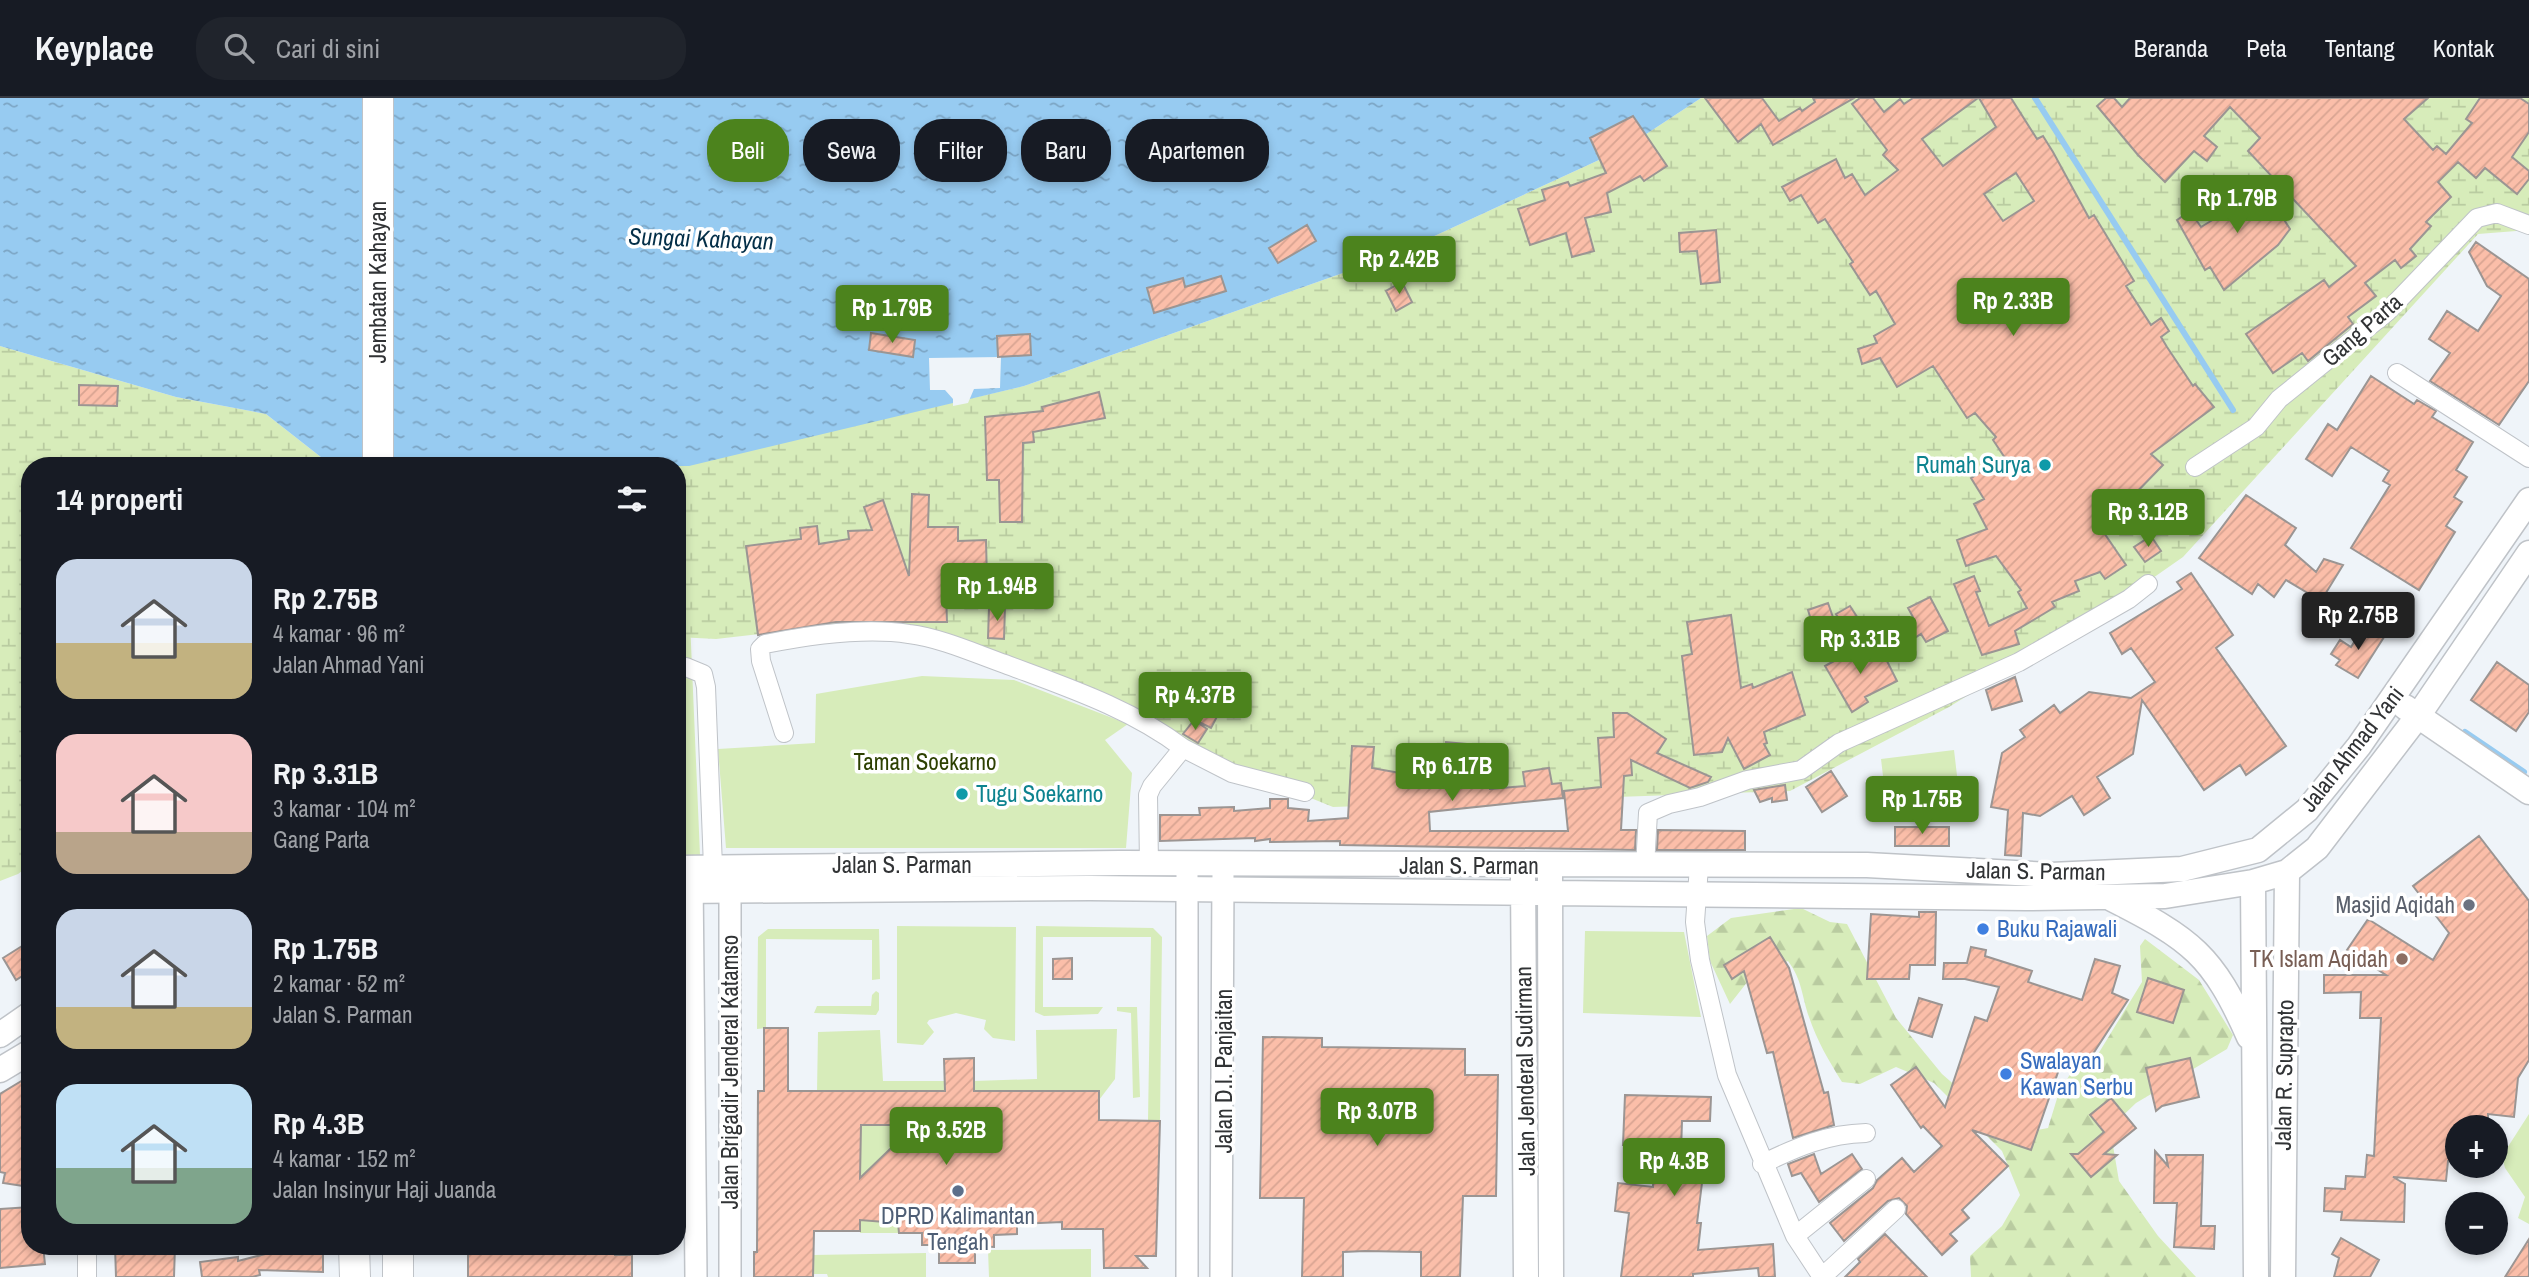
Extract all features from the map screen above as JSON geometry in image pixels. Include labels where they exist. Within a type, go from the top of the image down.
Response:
[{"type":"highway","name":"Jembatan Kahayan","points":[[378,98],[378,457]]},
{"type":"highway","points":[[354,1255],[355,1277]]},
{"type":"highway","points":[[379,1255],[379,1277]]},
{"type":"highway","points":[[398,1255],[398,1277]]},
{"type":"main road","name":"Jalan Ahmad Yani","points":[[2258,850],[2307,810],[2393,699],[2529,499]]},
{"type":"main road","name":"Jalan Ahmad Yani","points":[[2253,882],[2287,872],[2316,848],[2418,716],[2529,553]]},
{"type":"main road","points":[[2393,699],[2527,786]]},
{"type":"main road","name":"Jalan S. Parman","points":[[697,875],[1186,864],[1645,867],[1867,865],[2027,874],[2099,873],[2182,870],[2258,850]]},
{"type":"main road","name":"Jalan Jenderal Sudirman","points":[[1523,865],[1526,1277]]},
{"type":"main road","name":"Jalan Jenderal Sudirman","points":[[1550,866],[1551,1277]]},
{"type":"main road","name":"Jalan R. Suprapto","points":[[2283,1277],[2287,872]]},
{"type":"main road","name":"Jalan S. Parman","points":[[697,875],[731,891],[1188,890],[2106,896],[2165,895],[2253,882]]},
{"type":"main road","name":"Jalan R. Suprapto","points":[[2253,882],[2256,1277]]},
{"type":"main road","points":[[2106,896],[2159,923],[2185,941],[2207,962],[2224,984],[2255,1051]]},
{"type":"main road","points":[[0,1035],[21,1020]]},
{"type":"main road","points":[[0,1070],[21,1057]]},
{"type":"main road","points":[[1526,1203],[1550,1204]]},
{"type":"street","name":"Gang Parta","points":[[2195,467],[2256,427],[2279,400],[2387,312],[2477,218],[2497,213],[2529,225]]},
{"type":"street","points":[[2397,373],[2529,458]]},
{"type":"street","points":[[1645,867],[1648,813],[1747,780],[1801,770],[1839,743],[2019,662],[2129,599],[2148,584]]},
{"type":"street","points":[[784,733],[761,661],[760,649],[765,644],[853,633],[909,634],[963,649],[1086,695],[1144,722],[1183,748],[1233,773],[1305,792]]},
{"type":"street","points":[[686,667],[703,674],[706,687],[697,875]]},
{"type":"street","points":[[1149,865],[1148,795],[1152,786],[1183,748]]},
{"type":"street","name":"Jalan D.I. Panjaitan","points":[[1186,864],[1187,1277]]},
{"type":"street","name":"Jalan D.I. Panjaitan","points":[[1221,1277],[1223,864]]},
{"type":"street","points":[[1699,866],[1695,922],[1714,1026],[1727,1075],[1762,1164],[1795,1236],[1817,1274],[1896,1209]]},
{"type":"street","name":"Jalan Brigadir Jenderal Katamso","points":[[695,1277],[697,875],[731,891],[730,1277]]},
{"type":"street","points":[[1762,1164],[1800,1145],[1822,1138],[1866,1133]]},
{"type":"street","points":[[1795,1236],[1866,1180]]},
{"type":"street","points":[[87,1255],[87,1277]]},
{"type":"green space","points":[[1701,98],[2529,98],[2529,230],[2478,234],[2183,557],[2047,652],[2019,664],[1949,707],[1790,791],[1333,807],[1242,770],[999,652],[874,621],[716,639],[686,637],[686,464],[1024,386],[1391,256],[1625,148]]},
{"type":"green space","points":[[0,346],[176,397],[266,414],[321,457],[21,457],[21,872],[0,881]]},
{"type":"green space","points":[[686,550],[687,550],[700,855],[686,855]]},
{"type":"green space","name":"Taman Soekarno","points":[[922,676],[1014,680],[1128,724],[1105,740],[1132,773],[1126,848],[726,848],[718,749],[815,743],[816,694]]},
{"type":"green space","points":[[1954,750],[1958,784],[1885,793],[1881,759]]},
{"type":"green space","points":[[1801,908],[1830,922],[1847,924],[1896,1018],[1942,1074],[2012,1135],[2048,1128],[2059,1092],[2074,1068],[2092,1064],[2142,982],[2140,946],[2145,939],[2199,980],[2233,1035],[2227,1049],[2136,1103],[2110,1128],[2119,1181],[2158,1236],[2196,1277],[1971,1277],[1970,1256],[2002,1226],[2020,1195],[2002,1151],[1934,1083],[1896,1067],[1860,1084],[1842,1082],[1816,1034],[1799,981],[1788,961],[1752,976],[1730,1004],[1710,961],[1707,936],[1731,918]]},
{"type":"green space","points":[[897,926],[1016,927],[1015,1041],[993,1038],[984,1029],[986,1020],[956,1013],[929,1020],[927,1023],[934,1032],[923,1045],[897,1043]]},
{"type":"green space","points":[[1036,926],[1153,928],[1162,937],[1160,1121],[1148,1120],[1151,937],[1043,937],[1043,1007],[1103,1007],[1098,1014],[1044,1016],[1035,1012]]},
{"type":"green space","points":[[768,929],[879,929],[880,979],[872,980],[872,940],[766,939],[766,1028],[757,1029],[758,937]]},
{"type":"green space","points":[[1585,931],[1684,932],[1701,1017],[1583,1013]]},
{"type":"green space","points":[[876,991],[879,993],[879,1010],[876,1015],[814,1013],[817,1006],[871,1006],[872,995]]},
{"type":"green space","points":[[1117,1007],[1137,1007],[1140,1097],[1133,1098],[1131,1013],[1117,1011]]},
{"type":"green space","points":[[1117,1029],[1115,1079],[1099,1100],[1099,1092],[1094,1091],[974,1091],[974,1081],[1037,1079],[1036,1030]]},
{"type":"green space","points":[[880,1030],[883,1081],[945,1081],[945,1091],[817,1092],[818,1032]]},
{"type":"green space","points":[[2529,1114],[2529,1224],[2518,1218],[2525,1197],[2508,1172],[2508,1147]]},
{"type":"green space","points":[[818,1125],[894,1125],[894,1145],[879,1160],[881,1221],[898,1223],[899,1233],[860,1233],[860,1140]]},
{"type":"green space","points":[[1091,1249],[1091,1277],[989,1277],[988,1250]]},
{"type":"green space","points":[[926,1253],[926,1277],[828,1277],[827,1274],[813,1274],[813,1255]]},
{"type":"water","name":"Sungai Kahayan","points":[[0,98],[1701,98],[1625,148],[1391,256],[1024,386],[689,466],[686,466],[686,457],[321,457],[266,414],[176,397],[0,346]]},
{"type":"pier","points":[[1001,357],[1000,388],[974,389],[968,403],[953,406],[953,399],[945,390],[930,390],[929,358]]},
{"type":"building","points":[[1705,98],[1762,98],[1779,121],[1800,108],[1802,111],[1815,102],[1813,98],[1854,98],[1773,145],[1761,124],[1738,142]]},
{"type":"building","points":[[1860,98],[1873,98],[1884,112],[1900,99],[1904,104],[1913,98],[1978,98],[1922,139],[1943,166],[1996,127],[1979,98],[2011,98],[2037,139],[2043,136],[2089,218],[2094,215],[2134,281],[2126,286],[2151,325],[2161,318],[2169,331],[2161,337],[2193,386],[2195,384],[2214,407],[2151,454],[2163,465],[2131,498],[2100,521],[2103,525],[2100,527],[2126,565],[2105,579],[2100,572],[2075,581],[2079,591],[2052,602],[2055,607],[2015,631],[2019,644],[1982,655],[1954,584],[1974,576],[1980,591],[1976,592],[1989,626],[2027,608],[2018,592],[2021,590],[1996,556],[1966,566],[1957,540],[1987,529],[1974,504],[1984,499],[1971,478],[2005,458],[1993,440],[1996,437],[1975,413],[1967,418],[1933,366],[1897,387],[1880,358],[1862,364],[1858,349],[1877,343],[1874,336],[1895,324],[1876,291],[1870,295],[1850,264],[1853,262],[1825,219],[1818,223],[1801,195],[1790,201],[1782,187],[1836,159],[1845,178],[1852,174],[1865,195],[1898,170],[1883,155],[1887,150],[1852,104]],"holes":[[[2016,173],[2034,201],[2003,221],[1984,194]]]},
{"type":"building","points":[[2106,98],[2114,98],[2122,107],[2130,98],[2428,98],[2404,119],[2433,150],[2437,146],[2446,154],[2472,123],[2466,119],[2480,98],[2520,98],[2529,104],[2529,132],[2512,157],[2529,171],[2529,179],[2517,194],[2485,168],[2476,178],[2458,162],[2438,182],[2451,197],[2426,222],[2431,226],[2410,249],[2416,256],[2401,268],[2395,260],[2365,283],[2376,296],[2348,317],[2353,324],[2308,361],[2302,353],[2273,373],[2246,334],[2324,280],[2329,287],[2356,266],[2248,151],[2260,138],[2230,107],[2204,136],[2217,147],[2207,161],[2194,151],[2165,182],[2138,155],[2097,106]]},
{"type":"building","points":[[1633,116],[1667,166],[1644,181],[1640,176],[1607,193],[1611,212],[1585,218],[1594,251],[1572,257],[1566,233],[1530,245],[1518,209],[1545,200],[1542,190],[1568,182],[1570,186],[1606,173],[1590,138]]},
{"type":"building","points":[[2258,179],[2290,229],[2278,245],[2224,290],[2210,267],[2205,270],[2177,220],[2190,211],[2201,227],[2219,216]]},
{"type":"building","points":[[1307,225],[1316,241],[1278,263],[1269,248]]},
{"type":"building","points":[[1716,230],[1720,282],[1701,284],[1697,251],[1680,252],[1679,233]]},
{"type":"building","points":[[2476,242],[2529,279],[2529,381],[2499,425],[2430,381],[2450,353],[2429,339],[2447,311],[2478,331],[2501,296],[2487,286],[2469,252]]},
{"type":"building","points":[[1221,276],[1226,291],[1154,313],[1147,288],[1183,278],[1185,287]]},
{"type":"building","points":[[1402,282],[1412,302],[1396,311],[1386,291]]},
{"type":"building","points":[[871,333],[915,340],[913,357],[869,350]]},
{"type":"building","points":[[1030,334],[1031,355],[998,357],[997,336]]},
{"type":"building","points":[[2371,376],[2414,404],[2417,400],[2436,411],[2432,417],[2473,442],[2456,470],[2467,477],[2454,497],[2462,502],[2446,526],[2455,532],[2419,590],[2351,548],[2390,485],[2383,481],[2389,471],[2351,447],[2332,476],[2306,459],[2328,424],[2337,430]]},
{"type":"building","points":[[79,385],[118,386],[117,406],[79,405]]},
{"type":"building","points":[[1099,392],[1105,418],[1033,432],[1034,442],[1023,443],[1022,522],[1000,522],[999,480],[987,480],[985,417],[1043,411],[1042,407]]},
{"type":"building","points":[[912,494],[929,495],[928,527],[958,527],[958,541],[986,540],[987,581],[958,581],[958,591],[946,592],[947,622],[836,622],[758,635],[746,546],[801,539],[800,528],[817,526],[819,544],[849,539],[848,531],[872,530],[864,507],[883,500],[909,576]]},
{"type":"building","points":[[2246,495],[2296,528],[2285,545],[2316,572],[2324,559],[2343,565],[2321,601],[2286,580],[2274,597],[2258,584],[2252,594],[2199,558]]},
{"type":"building","points":[[2151,536],[2161,551],[2145,562],[2134,547]]},
{"type":"building","points":[[2191,573],[2233,635],[2216,648],[2286,746],[2246,775],[2240,765],[2204,790],[2142,700],[2133,754],[2097,777],[2110,798],[2084,815],[2072,796],[2040,816],[2023,813],[2021,856],[2005,855],[2008,810],[1991,807],[2002,753],[2025,737],[2020,730],[2054,705],[2060,713],[2089,692],[2131,698],[2155,682],[2131,648],[2122,654],[2110,633],[2182,589],[2177,582]]},
{"type":"building","points":[[1930,597],[1948,631],[1926,642],[1921,634],[1910,641],[1900,624],[1913,617],[1908,608]]},
{"type":"building","points":[[1828,603],[1835,623],[1814,630],[1808,610]]},
{"type":"building","points":[[1850,606],[1863,626],[1848,635],[1836,614]]},
{"type":"building","points":[[1005,607],[1004,639],[988,638],[989,608]]},
{"type":"building","points":[[1731,615],[1741,688],[1752,684],[1753,688],[1792,672],[1805,715],[1764,732],[1767,743],[1764,744],[1770,755],[1744,769],[1728,738],[1722,752],[1694,755],[1682,656],[1692,654],[1687,622]]},
{"type":"building","points":[[2365,625],[2384,637],[2358,678],[2336,665],[2340,660],[2331,654],[2340,640],[2351,647]]},
{"type":"building","points":[[1865,644],[1872,658],[1883,653],[1897,681],[1865,697],[1868,702],[1852,712],[1825,666]]},
{"type":"building","points":[[2497,662],[2529,685],[2529,712],[2516,731],[2471,700]]},
{"type":"building","points":[[2015,677],[2022,701],[1992,710],[1986,690]]},
{"type":"building","points":[[1205,702],[1221,709],[1211,728],[1197,721]]},
{"type":"building","points":[[1613,713],[1627,713],[1666,739],[1657,753],[1711,777],[1708,782],[1690,788],[1631,760],[1632,775],[1624,776],[1621,830],[1636,830],[1635,850],[1340,845],[1340,841],[1270,842],[1270,839],[1255,841],[1255,838],[1160,841],[1160,815],[1200,815],[1199,808],[1234,807],[1234,811],[1270,808],[1270,799],[1288,799],[1288,808],[1309,810],[1308,821],[1348,818],[1352,746],[1374,747],[1372,768],[1411,775],[1411,756],[1445,756],[1446,742],[1466,744],[1464,770],[1489,769],[1490,789],[1525,786],[1523,772],[1549,768],[1552,784],[1561,783],[1563,798],[1429,812],[1430,831],[1568,831],[1564,791],[1601,787],[1598,738],[1614,737]]},
{"type":"building","points":[[1194,720],[1207,729],[1198,743],[1183,734]]},
{"type":"building","points":[[1831,771],[1847,796],[1822,812],[1806,787]]},
{"type":"building","points":[[1785,785],[1787,800],[1772,802],[1772,798],[1760,802],[1754,790]]},
{"type":"building","points":[[1895,827],[1949,827],[1949,846],[1895,846]]},
{"type":"building","points":[[1658,830],[1745,831],[1745,850],[1657,850]]},
{"type":"building","points":[[2479,836],[2529,901],[2529,1060],[2518,1078],[2514,1117],[2488,1114],[2445,1115],[2446,1181],[2393,1177],[2405,1184],[2404,1222],[2341,1220],[2342,1212],[2324,1211],[2325,1188],[2345,1189],[2346,1176],[2365,1177],[2367,1155],[2374,1156],[2381,1018],[2360,1018],[2361,992],[2324,993],[2324,975],[2386,975],[2347,950],[2368,919],[2433,960],[2449,933],[2413,886]]},
{"type":"building","points":[[1919,912],[1936,912],[1935,965],[1910,965],[1909,979],[1867,979],[1871,914],[1919,917]]},
{"type":"building","points":[[1770,937],[1789,968],[1824,1093],[1828,1092],[1834,1125],[1793,1138],[1773,1052],[1767,1053],[1744,971],[1732,979],[1724,965]]},
{"type":"building","points":[[21,947],[21,977],[16,980],[3,958]]},
{"type":"building","points":[[1971,947],[1986,950],[1985,956],[2032,971],[2028,982],[2082,1000],[2095,959],[2120,966],[2112,993],[2128,1000],[2087,1063],[2064,1055],[2031,1150],[1972,1130],[2008,1166],[1962,1210],[1969,1218],[1950,1234],[1957,1241],[1942,1255],[1906,1214],[1907,1206],[1899,1198],[1888,1201],[1844,1241],[1830,1223],[1873,1188],[1877,1180],[1902,1158],[1914,1172],[1942,1146],[1923,1126],[1921,1128],[1891,1085],[1916,1067],[1945,1107],[1975,1017],[1987,1021],[1999,987],[1965,979],[1943,979],[1944,963],[1967,963]]},
{"type":"building","points":[[1072,958],[1072,979],[1053,979],[1053,959]]},
{"type":"building","points":[[2148,978],[2184,990],[2173,1023],[2137,1012]]},
{"type":"building","points":[[1919,998],[1942,1005],[1932,1037],[1909,1030]]},
{"type":"building","points":[[764,1028],[788,1028],[788,1091],[945,1091],[944,1059],[974,1058],[974,1091],[1099,1091],[1099,1120],[1160,1121],[1156,1256],[1136,1256],[1147,1268],[1104,1268],[1103,1229],[1062,1229],[1062,1222],[1017,1224],[1017,1234],[994,1235],[994,1247],[975,1246],[975,1263],[939,1263],[939,1245],[922,1245],[922,1233],[899,1233],[898,1223],[860,1220],[860,1231],[814,1231],[813,1277],[754,1277],[754,1252],[757,1252],[758,1091],[764,1091]],"holes":[[[861,1125],[915,1125],[860,1178]]]},
{"type":"building","points":[[1263,1037],[1322,1038],[1322,1047],[1465,1049],[1465,1075],[1498,1075],[1496,1196],[1463,1196],[1460,1277],[1421,1277],[1421,1252],[1365,1251],[1343,1252],[1343,1277],[1302,1277],[1304,1198],[1260,1198]]},
{"type":"building","points":[[2190,1058],[2199,1097],[2162,1106],[2156,1111],[2146,1068]]},
{"type":"building","points":[[21,1081],[21,1186],[3,1183],[5,1173],[0,1172],[0,1094]]},
{"type":"building","points":[[1625,1095],[1711,1097],[1710,1121],[1682,1121],[1681,1152],[1713,1153],[1712,1183],[1702,1183],[1697,1223],[1701,1223],[1698,1250],[1773,1244],[1775,1277],[1759,1277],[1758,1268],[1693,1274],[1693,1277],[1621,1277],[1629,1213],[1615,1211],[1618,1183],[1653,1187],[1654,1145],[1623,1145]]},
{"type":"building","points":[[2111,1098],[2136,1128],[2104,1154],[2117,1155],[2091,1177],[2071,1154],[2078,1154],[2104,1132],[2090,1115]]},
{"type":"building","points":[[2155,1151],[2168,1166],[2166,1155],[2203,1155],[2201,1226],[2215,1226],[2214,1249],[2174,1247],[2177,1203],[2154,1203]]},
{"type":"building","points":[[1814,1154],[1821,1174],[1852,1154],[1862,1169],[1819,1202],[1801,1173],[1792,1176],[1788,1164]]},
{"type":"building","points":[[21,1208],[21,1255],[44,1255],[45,1264],[0,1268],[0,1209]]},
{"type":"building","points":[[1885,1234],[1927,1277],[1845,1277],[1860,1262],[1858,1259]]},
{"type":"building","points":[[2341,1238],[2379,1260],[2370,1277],[2334,1277],[2339,1258],[2332,1254]]},
{"type":"building","points":[[2529,1239],[2529,1277],[2505,1277]]},
{"type":"building","points":[[115,1255],[175,1255],[174,1277],[116,1277]]},
{"type":"building","points":[[261,1255],[323,1255],[323,1272],[259,1270],[260,1275],[252,1277],[202,1277],[200,1262],[238,1257],[238,1261]]},
{"type":"building","points":[[468,1255],[632,1255],[632,1277],[468,1277]]},
{"type":"waterway","points":[[2035,98],[2233,410]]},
{"type":"waterway","points":[[2465,732],[2524,772]]},
{"type":"place","name":"Rumah Surya","points":[[2045,465]]},
{"type":"place","name":"Tugu Soekarno","points":[[962,794]]},
{"type":"place","name":"Masjid Aqidah","points":[[2469,905]]},
{"type":"place","name":"Buku Rajawali","points":[[1983,929]]},
{"type":"place","name":"TK Islam Aqidah","points":[[2402,959]]},
{"type":"place","name":"Swalayan Kawan Serbu","points":[[2006,1074]]},
{"type":"place","name":"DPRD Kalimantan Tengah","points":[[958,1191]]}]
